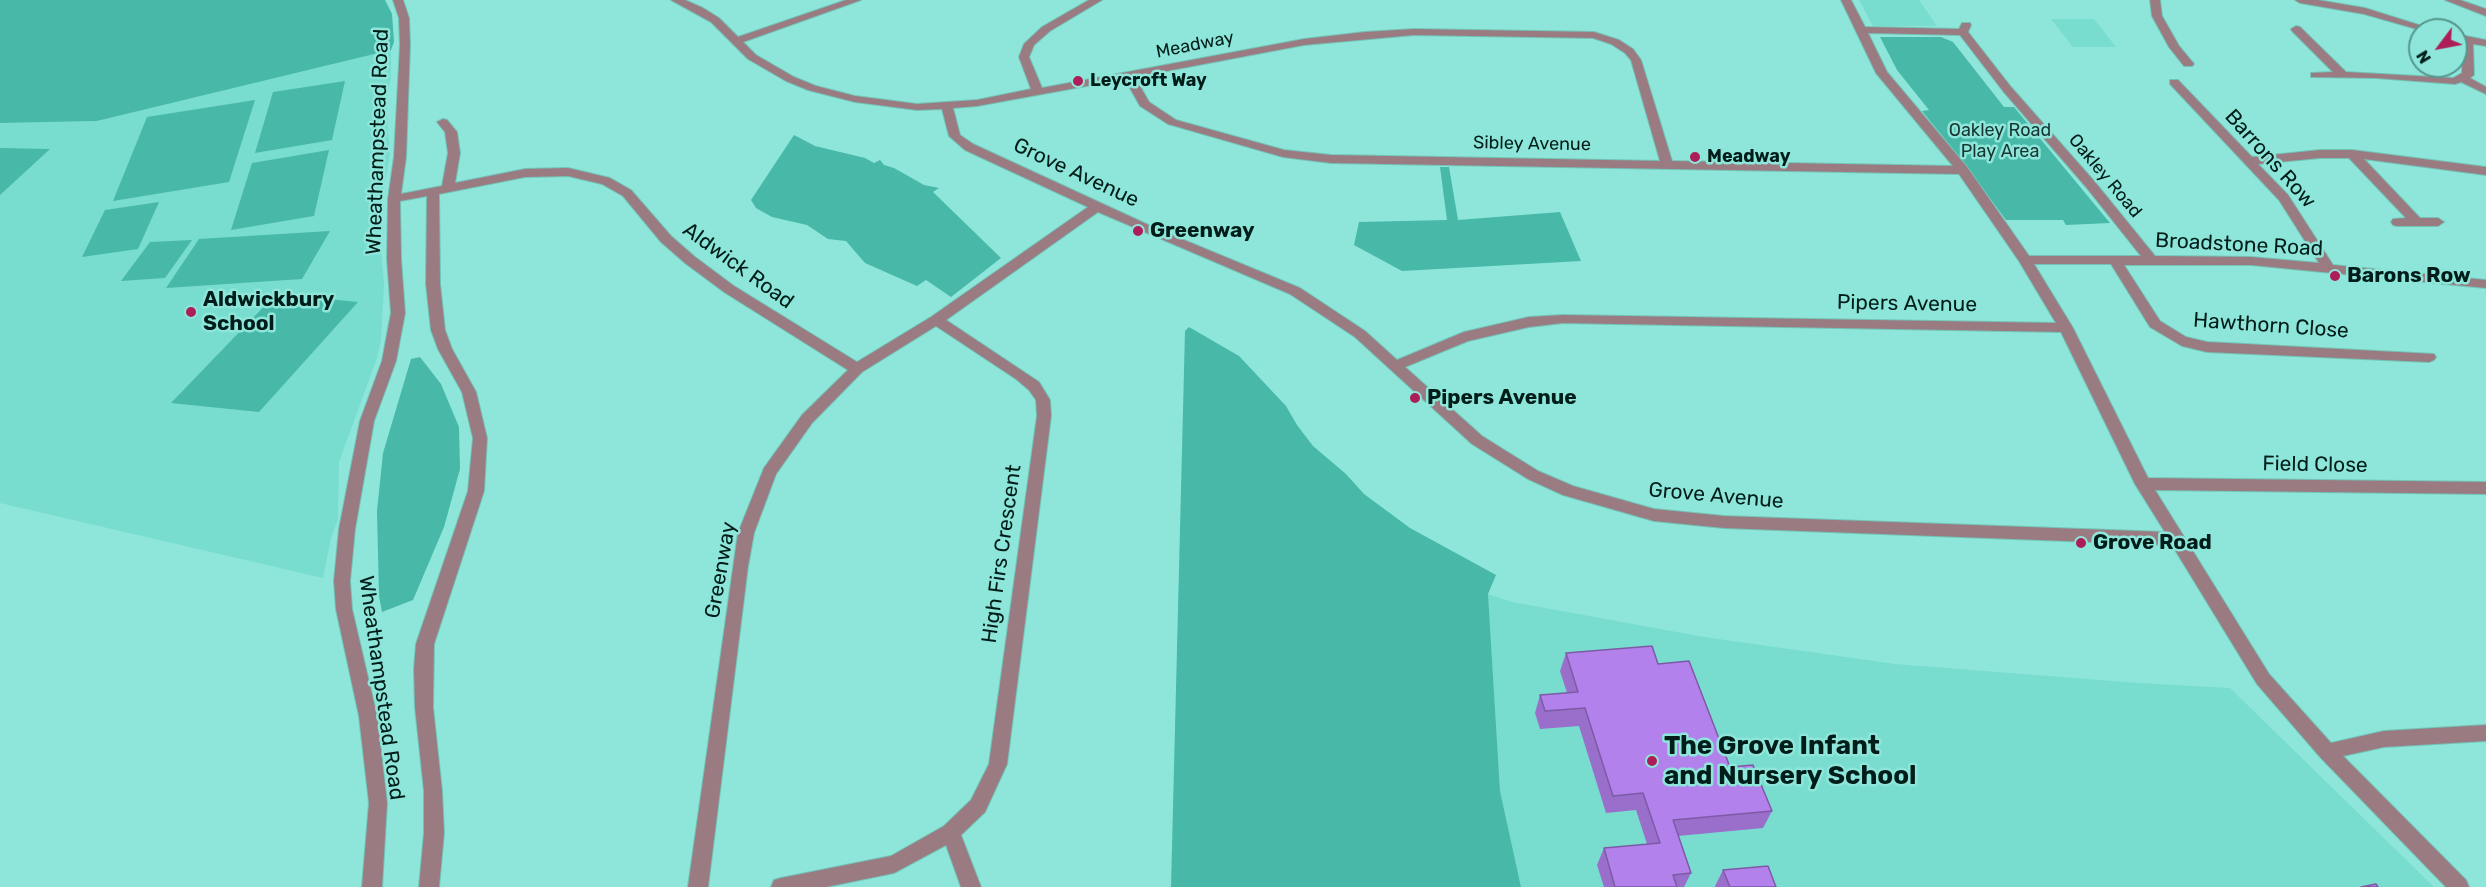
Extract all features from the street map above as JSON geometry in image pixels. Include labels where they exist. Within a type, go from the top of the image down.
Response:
[{"type":"street","name":"Wheathampstead Road","points":[[372,887],[378,803],[368,716],[344,609],[342,581],[347,530],[367,421],[389,361],[398,314],[394,260],[394,199],[400,157],[405,54],[404,18],[398,0]]},
{"type":"street","name":"Meadway","points":[[676,0],[699,9],[715,20],[752,57],[772,70],[812,88],[855,99],[917,107],[947,107],[1294,44],[1365,35],[1414,32],[1594,36],[1615,42],[1629,51],[1636,60],[1667,164]]},
{"type":"street","points":[[737,41],[856,0]]},
{"type":"street","points":[[1038,92],[1024,57],[1029,44],[1046,29],[1097,0]]},
{"type":"street","points":[[1846,0],[1882,73],[1963,170],[2025,260],[2066,328],[2143,484],[2263,679],[2327,752],[2459,887]]},
{"type":"street","points":[[2156,0],[2157,16],[2174,47],[2188,64]]},
{"type":"street","points":[[2300,0],[2366,11],[2408,23]]},
{"type":"street","points":[[2450,0],[2486,13]]},
{"type":"street","name":"Oakley Road","points":[[1861,30],[1964,28],[2007,89],[2090,184],[2151,260]]},
{"type":"street","points":[[2296,29],[2343,75]]},
{"type":"street","points":[[2468,40],[2486,43]]},
{"type":"street","name":"Sibley Avenue","points":[[1128,75],[1143,104],[1158,116],[1172,122],[1283,153],[1331,159],[1963,170]]},
{"type":"street","points":[[2314,75],[2455,81],[2463,79],[2486,91]]},
{"type":"street","name":"Barrons Row","points":[[2174,82],[2283,198],[2328,268]]},
{"type":"street","name":"Grove Avenue","points":[[947,107],[952,130],[961,142],[1098,206],[1295,291],[1360,334],[1448,416],[1506,460],[1533,476],[1568,491],[1654,515],[1724,522],[2175,539]]},
{"type":"street","name":"Wheathampstead Road","points":[[429,887],[434,833],[433,791],[424,708],[425,644],[476,491],[480,438],[469,392],[445,349],[438,330],[433,284],[441,190],[454,153],[451,132],[443,122]]},
{"type":"street","points":[[2248,161],[2320,154],[2352,154],[2486,171]]},
{"type":"street","points":[[2352,154],[2417,222]]},
{"type":"street","name":"Aldwick Road","points":[[394,199],[525,173],[550,171],[591,175],[627,193],[666,239],[729,289],[857,369]]},
{"type":"street","name":"Greenway","points":[[698,887],[738,578],[746,533],[770,472],[785,447],[807,419],[857,369],[936,320],[1098,206]]},
{"type":"street","points":[[2397,222],[2438,222]]},
{"type":"street","name":"Broadstone Road","points":[[2025,260],[2251,261],[2486,284]]},
{"type":"street","name":"Hawthorn Close","points":[[2115,260],[2155,324],[2182,341],[2207,347],[2429,357]]},
{"type":"street","name":"Pipers Avenue","points":[[1395,366],[1475,334],[1528,322],[1563,319],[2066,328]]},
{"type":"street","name":"High Firs Crescent","points":[[781,887],[894,864],[951,832],[978,806],[998,764],[1044,416],[1043,400],[1034,386],[936,320]]},
{"type":"street","name":"Field Close","points":[[2143,484],[2486,488]]},
{"type":"street","points":[[2327,752],[2384,739],[2486,733]]},
{"type":"street","points":[[951,832],[971,887]]},
{"type":"shaded area","points":[[1859,0],[1919,0],[1937,26],[1873,26]]},
{"type":"shaded area","points":[[2051,19],[2094,19],[2116,47],[2073,47]]},
{"type":"shaded area","name":"Aldwickbury School","points":[[391,50],[391,78],[386,103],[390,154],[378,221],[384,284],[381,341],[339,462],[338,519],[331,538],[323,578],[0,503],[0,123],[97,121]]},
{"type":"shaded area","points":[[1488,594],[1512,602],[1704,637],[1895,664],[2230,688],[2434,887],[1521,887],[1500,791]]},
{"type":"green space","points":[[0,0],[385,0],[392,14],[394,42],[391,50],[97,121],[0,123]]},
{"type":"green space","name":"Oakley Road Play Area","points":[[1880,37],[1941,37],[1953,42],[2004,107],[2014,107],[2110,223],[2066,225],[2063,220],[2006,220],[1922,111],[1929,110],[1897,70]]},
{"type":"green space","points":[[345,81],[332,140],[255,153],[273,92]]},
{"type":"green space","points":[[255,100],[229,182],[113,201],[147,117]]},
{"type":"green space","points":[[794,135],[815,146],[865,158],[874,163],[880,160],[884,165],[924,185],[939,188],[933,192],[1001,258],[951,297],[926,280],[917,286],[865,263],[846,241],[828,239],[807,225],[772,217],[756,208],[751,200]]},
{"type":"green space","points":[[0,148],[50,149],[0,195]]},
{"type":"green space","points":[[329,150],[314,216],[231,230],[252,163]]},
{"type":"green space","points":[[1440,167],[1449,167],[1458,220],[1560,212],[1581,261],[1402,271],[1354,245],[1359,222],[1447,220]]},
{"type":"green space","points":[[159,202],[138,249],[82,257],[105,210]]},
{"type":"green space","points":[[330,231],[302,279],[166,288],[199,239]]},
{"type":"green space","points":[[192,240],[165,278],[121,281],[150,242]]},
{"type":"green space","points":[[276,294],[358,302],[259,412],[171,403]]},
{"type":"green space","points":[[1189,327],[1239,356],[1286,406],[1313,446],[1346,474],[1364,494],[1410,528],[1496,575],[1488,594],[1500,791],[1521,887],[1171,887],[1185,331]]},
{"type":"green space","points":[[420,357],[441,384],[459,427],[460,469],[444,527],[413,600],[382,612],[379,596],[377,511],[383,453],[411,359]]},
{"type":"building","points":[[1652,646],[1658,664],[1689,661],[1730,767],[1753,765],[1772,811],[1673,820],[1691,873],[1673,875],[1677,887],[1615,887],[1604,848],[1660,843],[1643,793],[1613,796],[1585,708],[1545,711],[1540,695],[1578,692],[1566,653]]},
{"type":"building","points":[[1768,866],[1776,887],[1730,887],[1723,870]]},
{"type":"building","points":[[2376,884],[2378,887],[2361,887]]},
{"type":"place","name":"Leycroft Way","points":[[1078,81]]},
{"type":"place","name":"Meadway","points":[[1695,157]]},
{"type":"place","name":"Greenway","points":[[1138,231]]},
{"type":"place","name":"Barons Row","points":[[2335,276]]},
{"type":"place","name":"Aldwickbury School","points":[[191,312]]},
{"type":"place","name":"Pipers Avenue","points":[[1415,398]]},
{"type":"place","name":"Grove Road","points":[[2081,543]]},
{"type":"place","name":"The Grove Infant and Nursery School","points":[[1652,761]]}]
